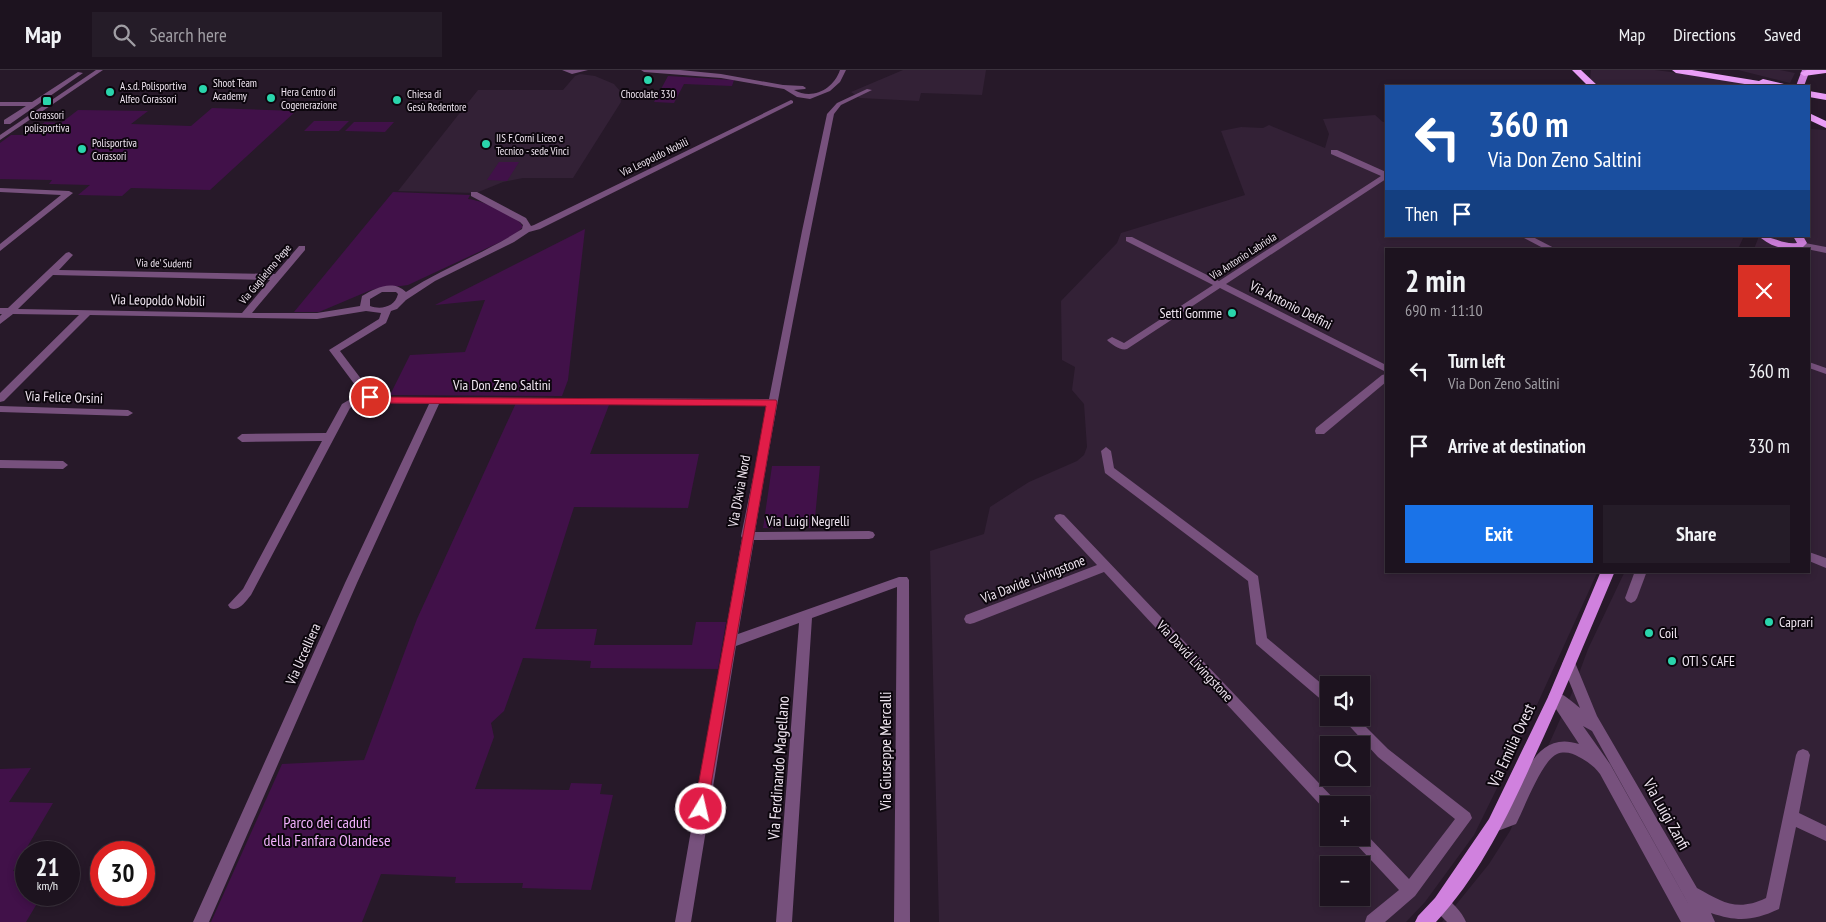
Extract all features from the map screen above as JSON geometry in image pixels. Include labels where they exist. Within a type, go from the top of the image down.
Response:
[{"type":"highway","points":[[1576,70],[1591,84]]},
{"type":"highway","points":[[1586,70],[1591,84]]},
{"type":"highway","points":[[1676,70],[1781,85]]},
{"type":"highway","points":[[1695,70],[1718,73]]},
{"type":"highway","points":[[1702,70],[1768,85]]},
{"type":"highway","points":[[1805,72],[1826,70]]},
{"type":"highway","points":[[1810,92],[1826,96]]},
{"type":"highway","points":[[1810,117],[1826,127]]},
{"type":"highway","points":[[1810,128],[1826,127]]},
{"type":"main road","points":[[1800,85],[1805,72]]},
{"type":"main road","points":[[1767,238],[1796,243]]},
{"type":"main road","name":"Via Emilia Ovest","points":[[1424,922],[1441,904],[1494,825],[1555,697],[1607,573]]},
{"type":"street","points":[[565,70],[572,72],[586,70]]},
{"type":"street","points":[[644,70],[721,76],[799,91],[831,86],[840,81],[843,70]]},
{"type":"street","points":[[0,138],[97,71]]},
{"type":"street","points":[[3,122],[80,73]]},
{"type":"street","name":"Via Leopoldo Nobili","points":[[386,309],[397,304],[401,294],[511,240],[526,230],[543,224],[791,102],[816,96],[817,88]]},
{"type":"street","name":"Via D'Avia Nord","points":[[683,922],[747,536],[806,231],[832,112],[839,104],[869,90]]},
{"type":"street","points":[[799,91],[806,98]]},
{"type":"street","name":"Via Leopoldo Nobili","points":[[791,102],[799,91]]},
{"type":"street","points":[[0,104],[34,104]]},
{"type":"street","points":[[3,122],[23,122]]},
{"type":"street","points":[[1334,152],[1385,176]]},
{"type":"street","name":"Via Antonio Labriola","points":[[1112,340],[1124,347],[1385,177]]},
{"type":"street","points":[[0,190],[69,193],[0,248]]},
{"type":"street","points":[[474,194],[523,220],[527,225],[526,230]]},
{"type":"street","points":[[1526,237],[1548,248]]},
{"type":"street","name":"Via Antonio Delfini","points":[[1130,239],[1385,368]]},
{"type":"street","points":[[1796,243],[1826,250]]},
{"type":"street","name":"Via Guglielmo Pepe","points":[[245,315],[302,248]]},
{"type":"street","points":[[0,321],[69,255]]},
{"type":"street","name":"Via de’ Sudenti","points":[[51,272],[277,277]]},
{"type":"street","points":[[234,605],[246,592],[346,406],[367,394],[334,350],[383,321],[386,309],[365,305],[367,296],[377,291],[401,294]]},
{"type":"street","name":"Via Leopoldo Nobili","points":[[0,311],[316,316],[365,305]]},
{"type":"street","points":[[0,398],[87,313]]},
{"type":"street","points":[[1810,365],[1826,371]]},
{"type":"street","points":[[1320,431],[1385,378]]},
{"type":"street","name":"Via Don Zeno Saltini","points":[[367,394],[381,400],[772,402]]},
{"type":"street","name":"Via Uccelliera","points":[[201,922],[350,583],[436,400]]},
{"type":"street","name":"Via Felice Orsini","points":[[0,409],[128,413]]},
{"type":"street","points":[[242,438],[330,437]]},
{"type":"street","points":[[1106,450],[1109,470],[1254,579],[1262,640],[1320,690]]},
{"type":"street","points":[[0,464],[63,465]]},
{"type":"street","name":"Via David Livingstone","points":[[1060,518],[1322,796]]},
{"type":"street","name":"Via Luigi Negrelli","points":[[747,536],[869,535]]},
{"type":"street","points":[[1810,556],[1826,563]]},
{"type":"street","name":"Via Davide Livingstone","points":[[970,619],[1107,566]]},
{"type":"street","points":[[1631,598],[1640,573]]},
{"type":"street","name":"Via Giuseppe Mercalli","points":[[806,616],[902,580],[902,922]]},
{"type":"street","points":[[729,643],[806,616]]},
{"type":"street","name":"Via Ferdinando Magellano","points":[[784,922],[806,616]]},
{"type":"street","points":[[1569,664],[1578,693],[1588,710],[1594,726]]},
{"type":"street","points":[[1555,697],[1594,726]]},
{"type":"street","points":[[1555,697],[1605,769],[1690,922]]},
{"type":"street","points":[[1357,726],[1383,753],[1465,818],[1410,891],[1372,922]]},
{"type":"street","name":"Via Luigi Zanfi","points":[[1594,726],[1622,770],[1706,922]]},
{"type":"street","points":[[1494,825],[1512,819],[1544,755],[1554,748],[1565,746],[1579,750],[1594,758],[1605,769]]},
{"type":"street","points":[[1692,894],[1729,918],[1760,910],[1773,903],[1803,755]]},
{"type":"street","points":[[1791,816],[1826,834]]},
{"type":"street","points":[[1368,846],[1410,891]]},
{"type":"street","points":[[1441,904],[1458,922]]},
{"type":"shaded area","points":[[903,70],[986,70],[982,95],[921,93],[919,101],[860,98],[851,92]]},
{"type":"shaded area","points":[[1591,70],[1655,70],[1710,77],[1749,85],[1597,85],[1590,79]]},
{"type":"shaded area","points":[[1738,70],[1780,70],[1795,73],[1790,83]]},
{"type":"shaded area","points":[[580,74],[595,76],[614,84],[620,91],[621,102],[573,178],[523,178],[503,182],[476,193],[398,191],[478,90],[563,90],[575,76]]},
{"type":"shaded area","points":[[1375,115],[1385,122],[1385,237],[1744,237],[1738,248],[1385,248],[1385,573],[1597,573],[1525,731],[1474,835],[1425,902],[1406,922],[939,922],[930,551],[984,534],[990,507],[1029,482],[1077,461],[1084,455],[1087,447],[1084,404],[1072,390],[1075,367],[1062,360],[1061,301],[1117,243],[1121,233],[1245,195],[1221,131],[1241,127],[1263,128],[1269,125],[1325,148],[1329,134],[1323,119]]},
{"type":"shaded area","points":[[1810,129],[1826,130],[1826,922],[1442,922],[1489,864],[1510,831],[1571,695],[1588,649],[1624,573],[1810,573],[1810,248],[1754,248],[1759,237],[1810,237]]},
{"type":"green space","points":[[668,76],[734,80],[732,86],[684,84],[674,103],[654,102]]},
{"type":"green space","points":[[212,108],[296,111],[210,190],[131,188],[122,196],[78,195],[90,185],[49,184],[52,180],[0,179],[0,143],[11,135],[27,135],[45,122],[61,123],[78,110],[148,111],[131,124],[191,126]]},
{"type":"green space","points":[[314,121],[349,121],[339,131],[304,131]]},
{"type":"green space","points":[[354,122],[394,122],[385,132],[345,131]]},
{"type":"green space","points":[[499,162],[519,162],[507,181],[487,180]]},
{"type":"green space","points":[[393,192],[470,195],[468,199],[481,202],[507,213],[520,222],[523,227],[513,236],[408,285],[371,290],[319,312],[294,312]]},
{"type":"green space","points":[[585,229],[568,380],[562,396],[390,395],[410,355],[465,352],[485,300],[435,305]]},
{"type":"green space","name":"Parco dei caduti della Fanfara Olandese","points":[[516,403],[609,405],[590,454],[699,454],[688,508],[574,507],[535,629],[597,629],[594,645],[692,645],[696,622],[726,622],[718,669],[590,668],[591,661],[523,658],[504,711],[491,723],[494,737],[475,789],[569,790],[571,783],[602,784],[600,794],[613,795],[591,890],[522,888],[523,883],[455,883],[456,877],[381,874],[362,922],[211,922],[282,764],[364,760],[417,619]]},
{"type":"green space","points":[[772,466],[820,466],[814,528],[763,528]]},
{"type":"green space","points":[[31,768],[9,802],[53,803],[31,841],[15,841],[15,868],[13,871],[15,871],[15,906],[35,906],[26,922],[0,922],[0,769]]},
{"type":"place","name":"Chocolate 330","points":[[648,80]]},
{"type":"place","name":"Shoot Team Academy","points":[[203,89]]},
{"type":"place","name":"A.s.d. Polisportiva Alfeo Corassori","points":[[110,92]]},
{"type":"place","name":"Hera Centro di Cogenerazione","points":[[271,98]]},
{"type":"place","name":"Chiesa di Gesù Redentore","points":[[397,100]]},
{"type":"place","name":"Corassori polisportiva","points":[[47,101]]},
{"type":"place","name":"IIS F.Corni Liceo e Tecnico - sede Vinci","points":[[486,144]]},
{"type":"place","name":"Polisportiva Corassori","points":[[82,149]]},
{"type":"place","name":"Setti Gomme","points":[[1232,313]]},
{"type":"place","name":"Caprari","points":[[1769,622]]},
{"type":"place","name":"Coil","points":[[1649,633]]},
{"type":"place","name":"OTI S CAFE","points":[[1672,661]]},
{"type":"route","points":[[370,397],[381,400],[772,402],[701,809]]}]
